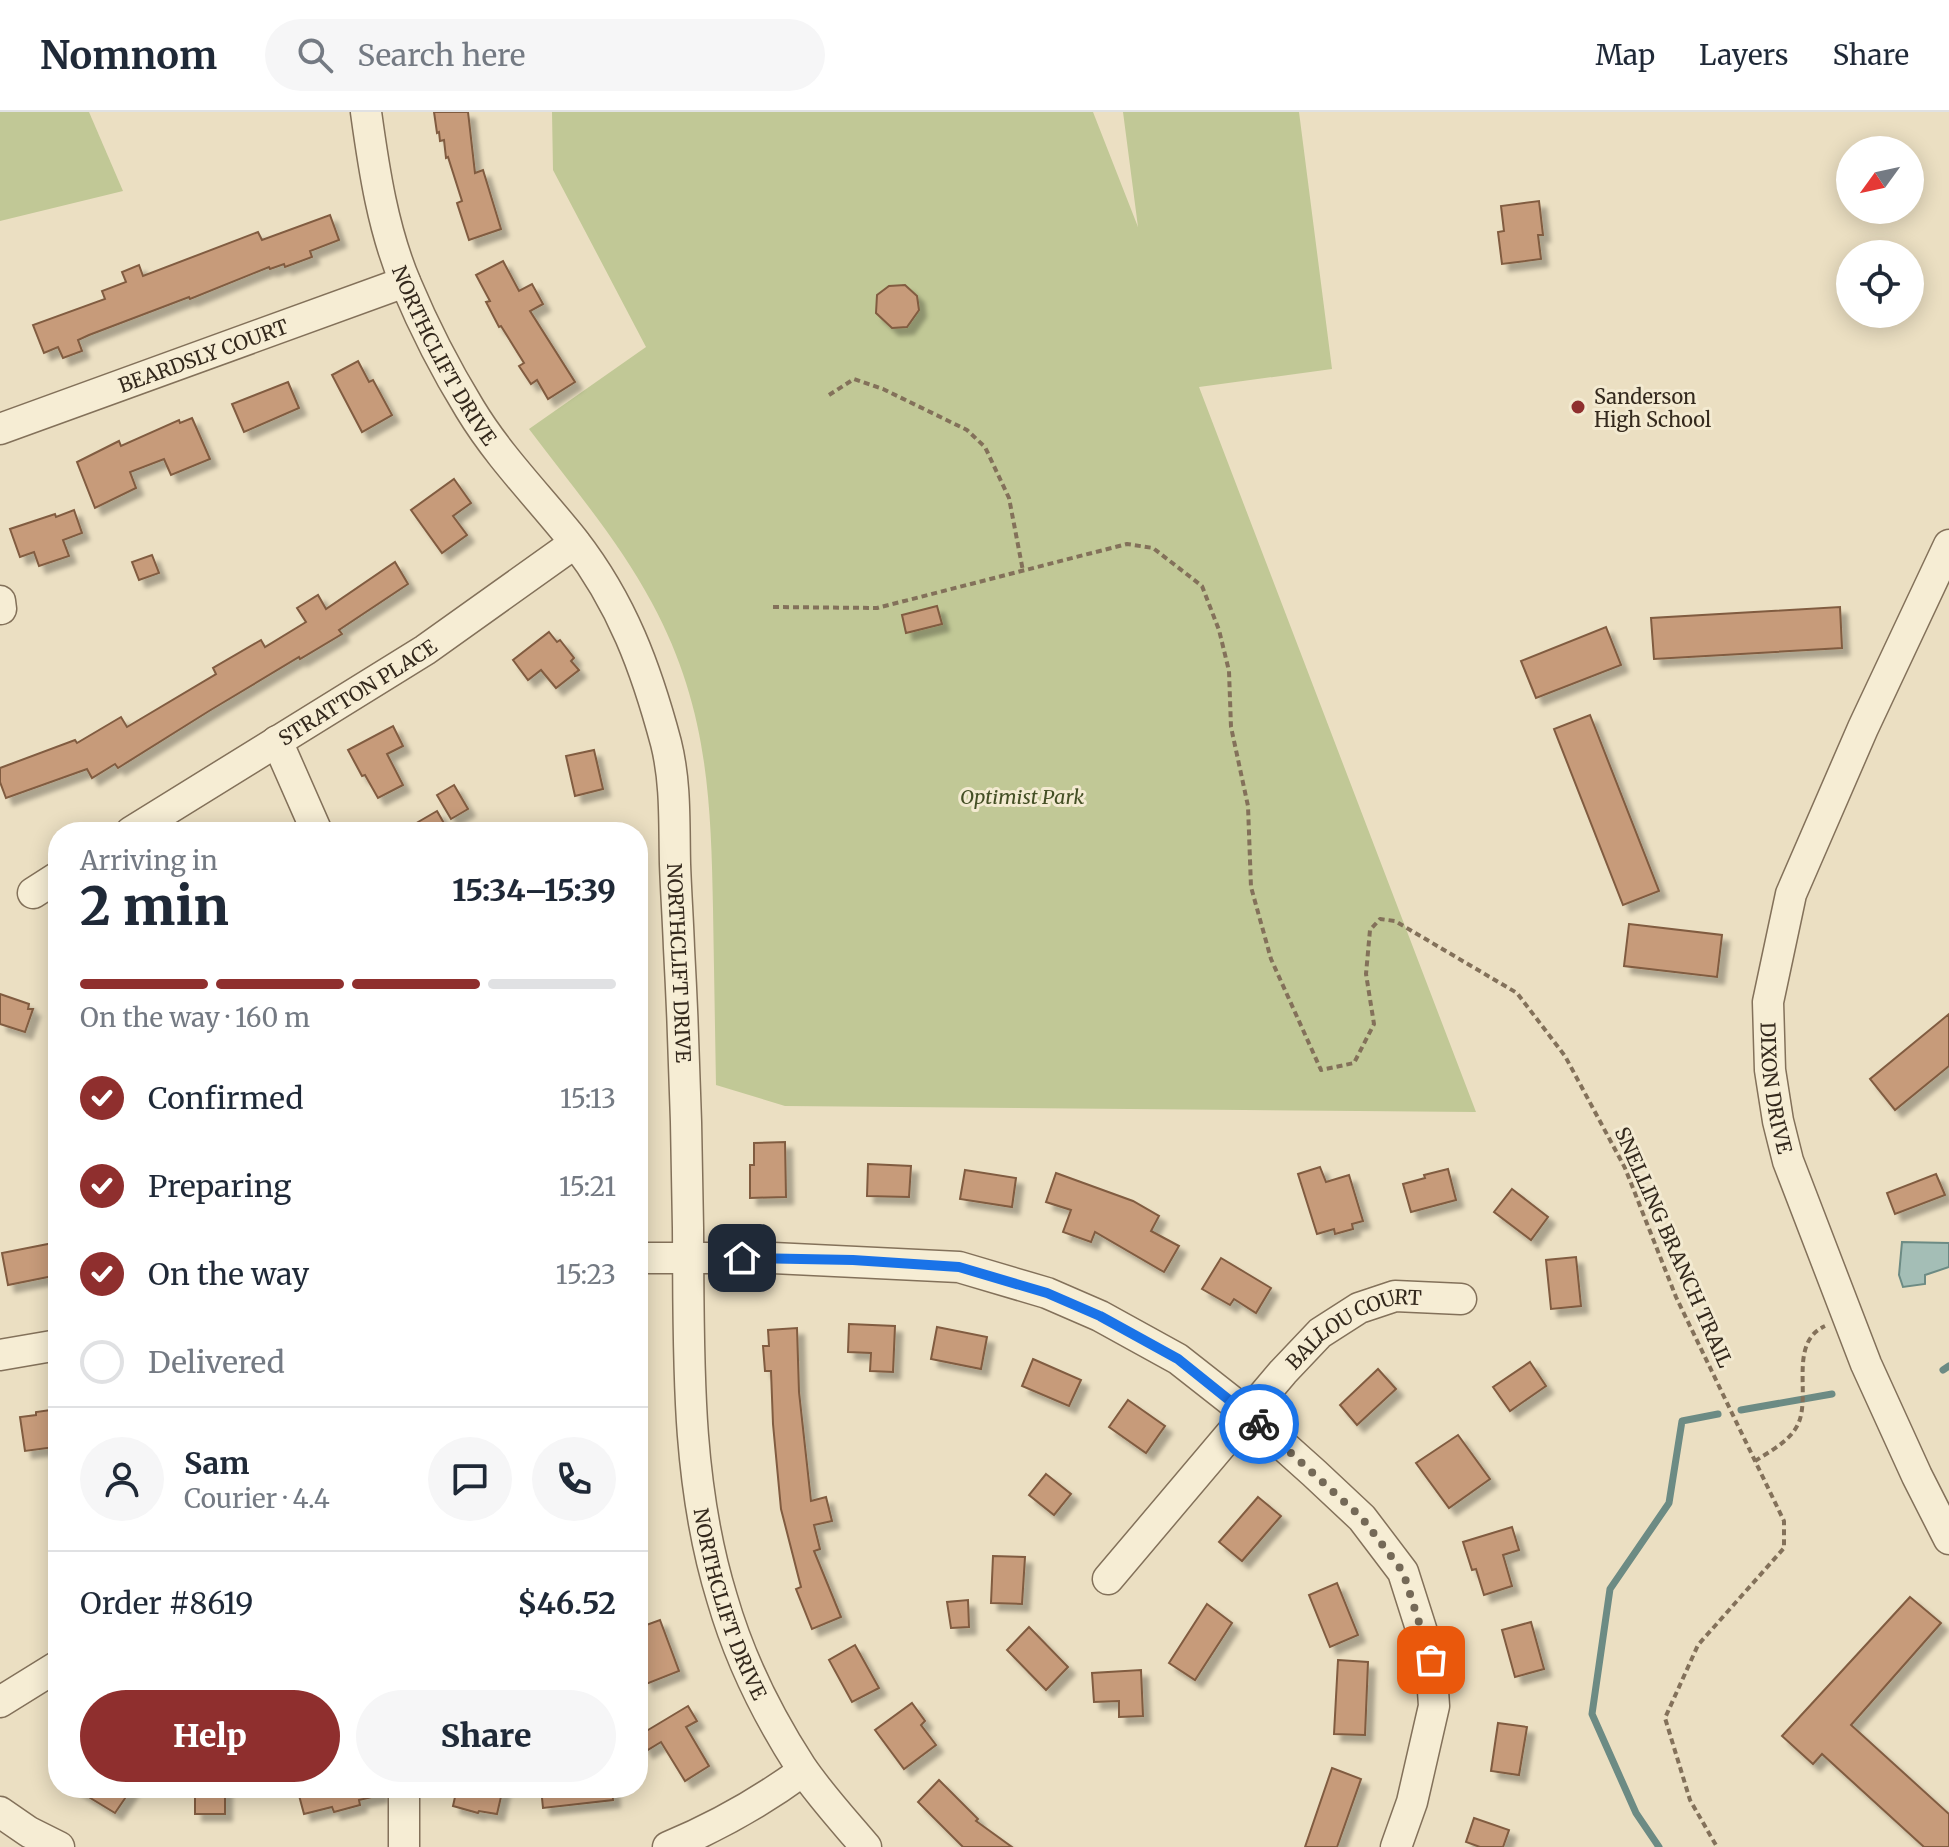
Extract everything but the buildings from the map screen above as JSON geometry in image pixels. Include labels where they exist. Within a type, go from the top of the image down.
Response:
[{"type":"street","name":"NORTHCLIFT DRIVE","points":[[366,112],[381,203],[405,282],[471,411],[542,505],[575,543],[623,616],[643,664],[668,752],[675,801],[687,1122],[693,1454],[706,1531],[722,1599],[745,1661],[775,1723],[803,1771],[866,1847]]},
{"type":"street","name":"BEARDSLY COURT","points":[[0,429],[405,282]]},
{"type":"street","name":"STRATTON PLACE","points":[[147,822],[425,650],[575,543]]},
{"type":"street","name":"DIXON DRIVE","points":[[1949,545],[1863,728],[1791,894],[1768,1002],[1770,1070],[1788,1161],[1847,1316],[1910,1462],[1949,1539]]},
{"type":"street","points":[[277,741],[313,822]]},
{"type":"street","points":[[648,1258],[853,1260],[959,1267],[1047,1293],[1100,1316],[1178,1359],[1248,1414],[1362,1518],[1403,1572],[1431,1660],[1434,1706],[1412,1802],[1396,1847]]},
{"type":"street","name":"BALLOU COURT","points":[[1108,1579],[1283,1372],[1320,1333],[1359,1308],[1395,1296],[1461,1299]]},
{"type":"street","points":[[0,1355],[48,1347]]},
{"type":"street","points":[[0,1702],[48,1672]]},
{"type":"street","points":[[668,1847],[749,1807],[803,1771]]},
{"type":"street","points":[[404,1798],[404,1847]]},
{"type":"street","points":[[0,1812],[29,1832],[59,1847]]},
{"type":"path","points":[[829,395],[854,379],[883,389],[967,430],[985,447],[1009,498],[1023,571]]},
{"type":"path","name":"SNELLING BRANCH TRAIL","points":[[773,607],[877,608],[1127,544],[1153,548],[1202,586],[1219,630],[1229,671],[1231,727],[1248,806],[1251,887],[1271,959],[1321,1070],[1354,1063],[1374,1024],[1366,974],[1370,930],[1380,919],[1395,921],[1517,993],[1565,1056],[1625,1168],[1676,1297],[1784,1521],[1784,1548],[1698,1645],[1665,1718],[1690,1800],[1717,1847]]},
{"type":"path","points":[[1755,1461],[1784,1443],[1800,1420],[1804,1385],[1803,1350],[1819,1329],[1847,1316]]},
{"type":"green space","points":[[0,112],[89,112],[123,191],[0,221]]},
{"type":"green space","name":"Optimist Park","points":[[552,112],[1093,112],[1138,227],[1123,112],[1299,112],[1332,369],[1199,387],[1476,1112],[785,1106],[716,1085],[710,828],[695,715],[670,641],[639,580],[594,514],[529,429],[646,347],[553,170]]},
{"type":"water","points":[[1902,1242],[1949,1243],[1949,1267],[1925,1275],[1925,1284],[1903,1287],[1899,1275]]},
{"type":"waterway","points":[[1943,1370],[1949,1366]]},
{"type":"waterway","points":[[1741,1410],[1832,1394]]},
{"type":"waterway","points":[[1659,1847],[1636,1813],[1592,1714],[1610,1589],[1669,1503],[1682,1421],[1718,1414]]},
{"type":"way so far","points":[[1259,1424],[1362,1518],[1403,1572],[1431,1660]]},
{"type":"place","name":"Sanderson High School","points":[[1578,407]]},
{"type":"route","points":[[742,1258],[853,1260],[959,1267],[1047,1293],[1100,1316],[1178,1359],[1259,1424]]}]
